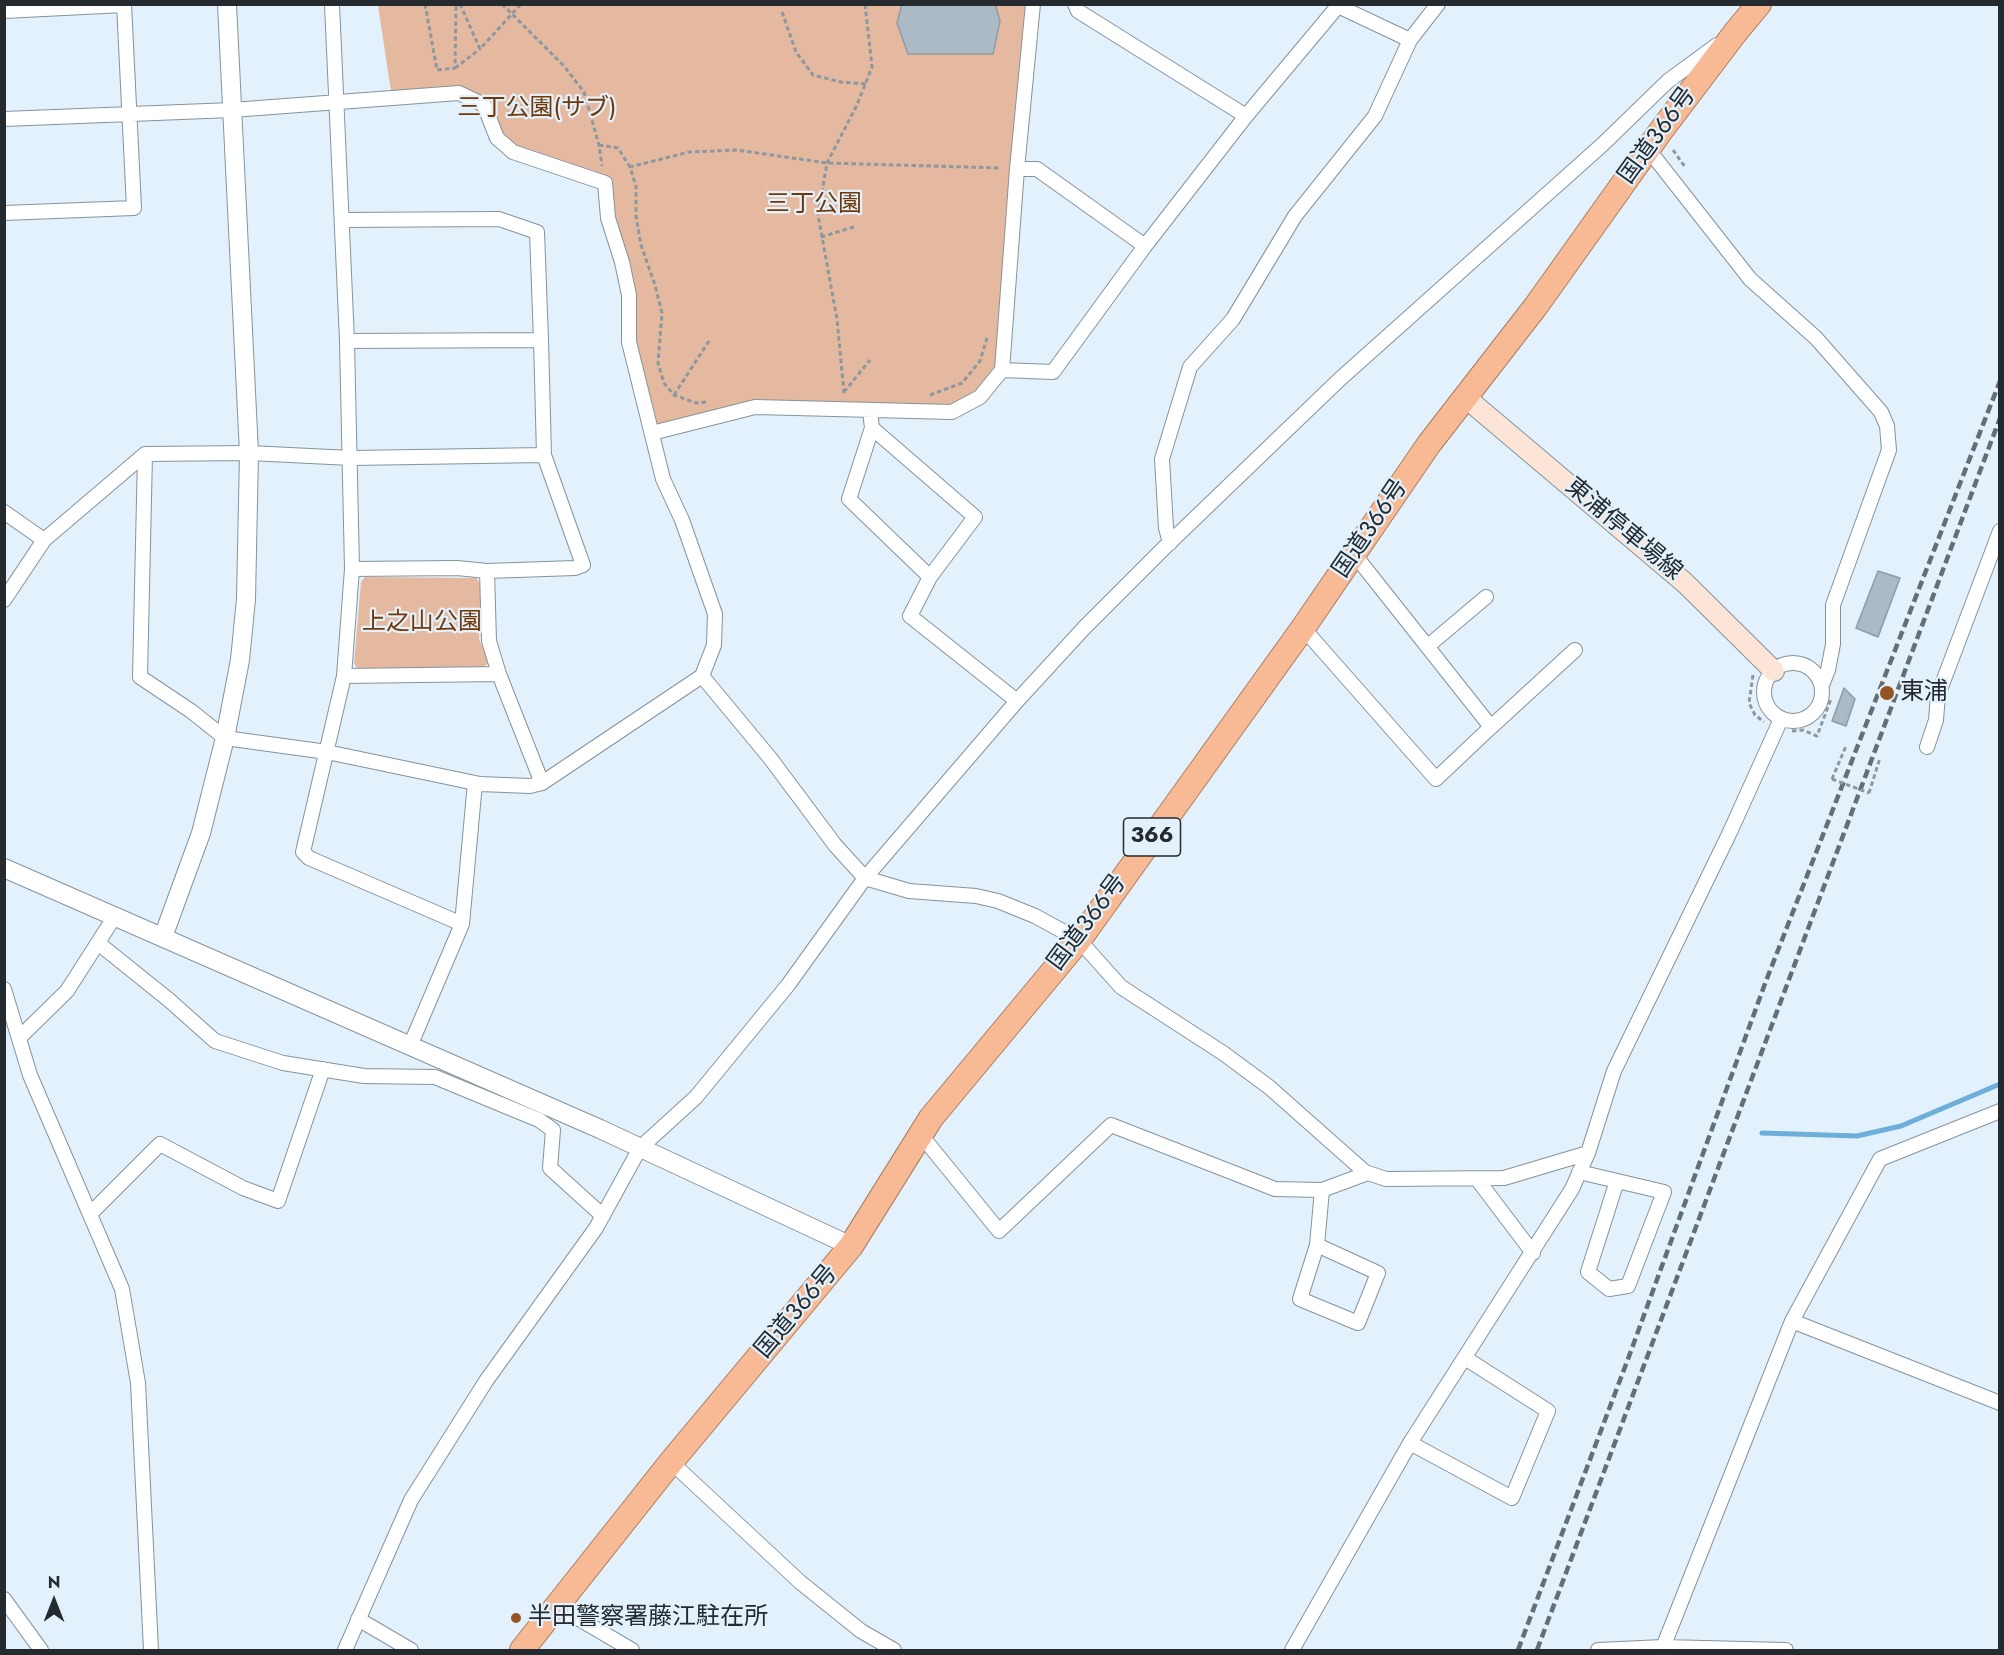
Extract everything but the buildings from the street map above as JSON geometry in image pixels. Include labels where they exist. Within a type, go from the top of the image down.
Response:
[{"type":"highway","name":"国道366号","points":[[522,1650],[671,1462],[851,1246],[932,1118],[1078,939],[1303,628],[1429,444],[1536,306],[1654,140],[1759,4]]},
{"type":"main road","name":"東浦停車場線","points":[[1465,397],[1685,583],[1774,671]]},
{"type":"street","points":[[163,937],[201,833],[225,738],[240,660],[246,598],[249,453],[227,4]]},
{"type":"street","points":[[332,4],[347,341],[352,569],[344,676],[303,852],[309,858],[462,924]]},
{"type":"street","points":[[652,433],[755,407],[952,412],[980,397],[1002,370],[1017,169],[1033,4]]},
{"type":"street","points":[[1075,4],[1078,11],[1246,116]]},
{"type":"street","points":[[1170,543],[1166,528],[1162,459],[1190,367],[1233,319],[1295,216],[1376,116],[1410,40],[1438,4]]},
{"type":"street","points":[[4,11],[124,5],[134,208],[4,213]]},
{"type":"street","points":[[1002,370],[1053,372],[1145,246],[1246,116],[1338,6],[1410,40]]},
{"type":"street","points":[[345,1650],[411,1500],[486,1381],[603,1216],[640,1148],[696,1097],[788,985],[865,878],[1017,700],[1084,628],[1340,379],[1602,145],[1668,81],[1735,33]]},
{"type":"street","points":[[4,119],[232,110],[337,104],[459,93],[484,105],[497,138],[513,152],[605,183],[608,218],[622,262],[629,295],[629,342],[663,479],[682,520],[715,614],[714,645],[702,676],[542,783],[530,786],[475,783],[327,752],[225,738],[191,711],[140,677],[145,454]]},
{"type":"street","points":[[1654,140],[1750,279],[1816,338],[1881,411],[1887,426],[1889,450],[1833,605],[1832,651],[1822,685],[1821,703],[1809,717],[1779,725]]},
{"type":"street","points":[[1017,169],[1037,169],[1145,246]]},
{"type":"street","points":[[342,220],[500,219],[537,232],[544,455],[583,565],[574,568],[487,571],[457,568],[352,569]]},
{"type":"street","points":[[347,341],[542,340]]},
{"type":"street","points":[[870,411],[872,428],[849,499],[930,577]]},
{"type":"street","points":[[872,428],[975,516],[930,577],[910,616],[1017,700]]},
{"type":"street","points":[[4,600],[44,540],[145,454],[249,453],[351,458],[544,455]]},
{"type":"street","points":[[4,512],[44,540]]},
{"type":"street","points":[[1927,747],[1936,720],[1938,695],[2000,531]]},
{"type":"street","points":[[1354,554],[1491,726]]},
{"type":"street","points":[[487,571],[489,641],[499,674],[542,783]]},
{"type":"street","points":[[1428,646],[1486,597]]},
{"type":"street","points":[[1303,628],[1436,779],[1575,650]]},
{"type":"street","points":[[1779,725],[1766,703],[1764,693],[1766,683],[1774,671],[1786,664],[1804,665],[1818,676],[1822,685]]},
{"type":"street","points":[[344,676],[499,674]]},
{"type":"street","points":[[702,676],[770,758],[835,845],[865,878],[909,891],[976,896],[998,901],[1035,916],[1078,939],[1121,987],[1223,1053],[1269,1087],[1368,1173],[1386,1179],[1504,1178],[1588,1152]]},
{"type":"street","points":[[1292,1650],[1410,1443],[1572,1189],[1588,1152],[1614,1071],[1779,725]]},
{"type":"street","points":[[410,1046],[462,924],[475,783]]},
{"type":"street","points":[[4,868],[640,1148],[851,1246]]},
{"type":"street","points":[[19,1038],[67,991],[115,916]]},
{"type":"street","points":[[98,943],[169,1000],[215,1041],[283,1063],[364,1076],[435,1077],[539,1120],[553,1131],[550,1168],[603,1216]]},
{"type":"street","points":[[4,989],[30,1075],[122,1290],[138,1383],[151,1650]]},
{"type":"street","points":[[90,1214],[160,1144],[243,1188],[278,1201],[323,1069]]},
{"type":"street","points":[[1662,1649],[1792,1321],[1880,1160],[2000,1112]]},
{"type":"street","points":[[921,1135],[999,1231],[1111,1125],[1275,1189],[1322,1190],[1368,1173]]},
{"type":"street","points":[[1579,1172],[1664,1192],[1628,1287],[1609,1290],[1588,1272],[1617,1181]]},
{"type":"street","points":[[1477,1179],[1533,1253]]},
{"type":"street","points":[[1317,1245],[1378,1273],[1358,1323],[1300,1299],[1317,1245],[1322,1190]]},
{"type":"street","points":[[1792,1321],[2000,1403]]},
{"type":"street","points":[[1410,1443],[1512,1498],[1548,1411],[1465,1358]]},
{"type":"street","points":[[671,1462],[800,1582],[861,1631],[894,1650]]},
{"type":"street","points":[[4,1599],[42,1650]]},
{"type":"street","points":[[557,1606],[632,1650]]},
{"type":"street","points":[[358,1619],[411,1650]]},
{"type":"street","points":[[1598,1650],[1786,1650]]},
{"type":"path","points":[[425,4],[437,70],[455,68],[480,49],[521,4]]},
{"type":"path","points":[[455,68],[458,4]]},
{"type":"path","points":[[458,4],[480,49]]},
{"type":"path","points":[[502,4],[564,66],[584,92],[599,145],[605,183]]},
{"type":"path","points":[[844,410],[837,319],[818,215],[827,163],[857,105],[872,67],[865,4]]},
{"type":"path","points":[[782,12],[796,52],[813,75],[841,82],[866,84]]},
{"type":"path","points":[[1654,140],[1686,170]]},
{"type":"path","points":[[599,145],[618,148],[630,167],[636,186],[636,216],[641,245],[656,285],[662,313],[658,363],[664,382],[674,395],[696,403],[716,400]]},
{"type":"path","points":[[630,167],[688,152],[737,150],[827,163],[1017,169]]},
{"type":"path","points":[[821,237],[855,227]]},
{"type":"path","points":[[928,396],[962,383],[980,360],[990,329]]},
{"type":"path","points":[[674,395],[709,341]]},
{"type":"path","points":[[844,392],[870,360]]},
{"type":"path","points":[[844,392],[854,393]]},
{"type":"path","points":[[1751,648],[1753,675],[1749,703],[1755,715],[1817,736],[1832,695]]},
{"type":"path","points":[[1846,746],[1832,779],[1869,793],[1881,759]]},
{"type":"green space","name":"三丁公園","points":[[378,5],[1033,5],[1002,370],[952,412],[755,407],[652,433],[605,184],[513,152],[484,105],[459,93],[392,98]]},
{"type":"green space","name":"上之山公園","points":[[365,577],[476,578],[481,584],[479,639],[489,663],[483,667],[358,670],[354,663],[361,582]]},
{"type":"waterway","points":[[1762,1133],[1857,1136],[1901,1126],[2000,1084]]},
{"type":"railway","points":[[1518,1650],[1628,1359],[1766,981],[2000,381]]},
{"type":"railway","points":[[1537,1650],[2000,418]]},
{"type":"place","name":"東浦","points":[[1887,693]]},
{"type":"place","name":"半田警察署藤江駐在所","points":[[516,1618]]},
{"type":"park label","name":"三丁公園(サブ)","points":[[537,109]]}]
